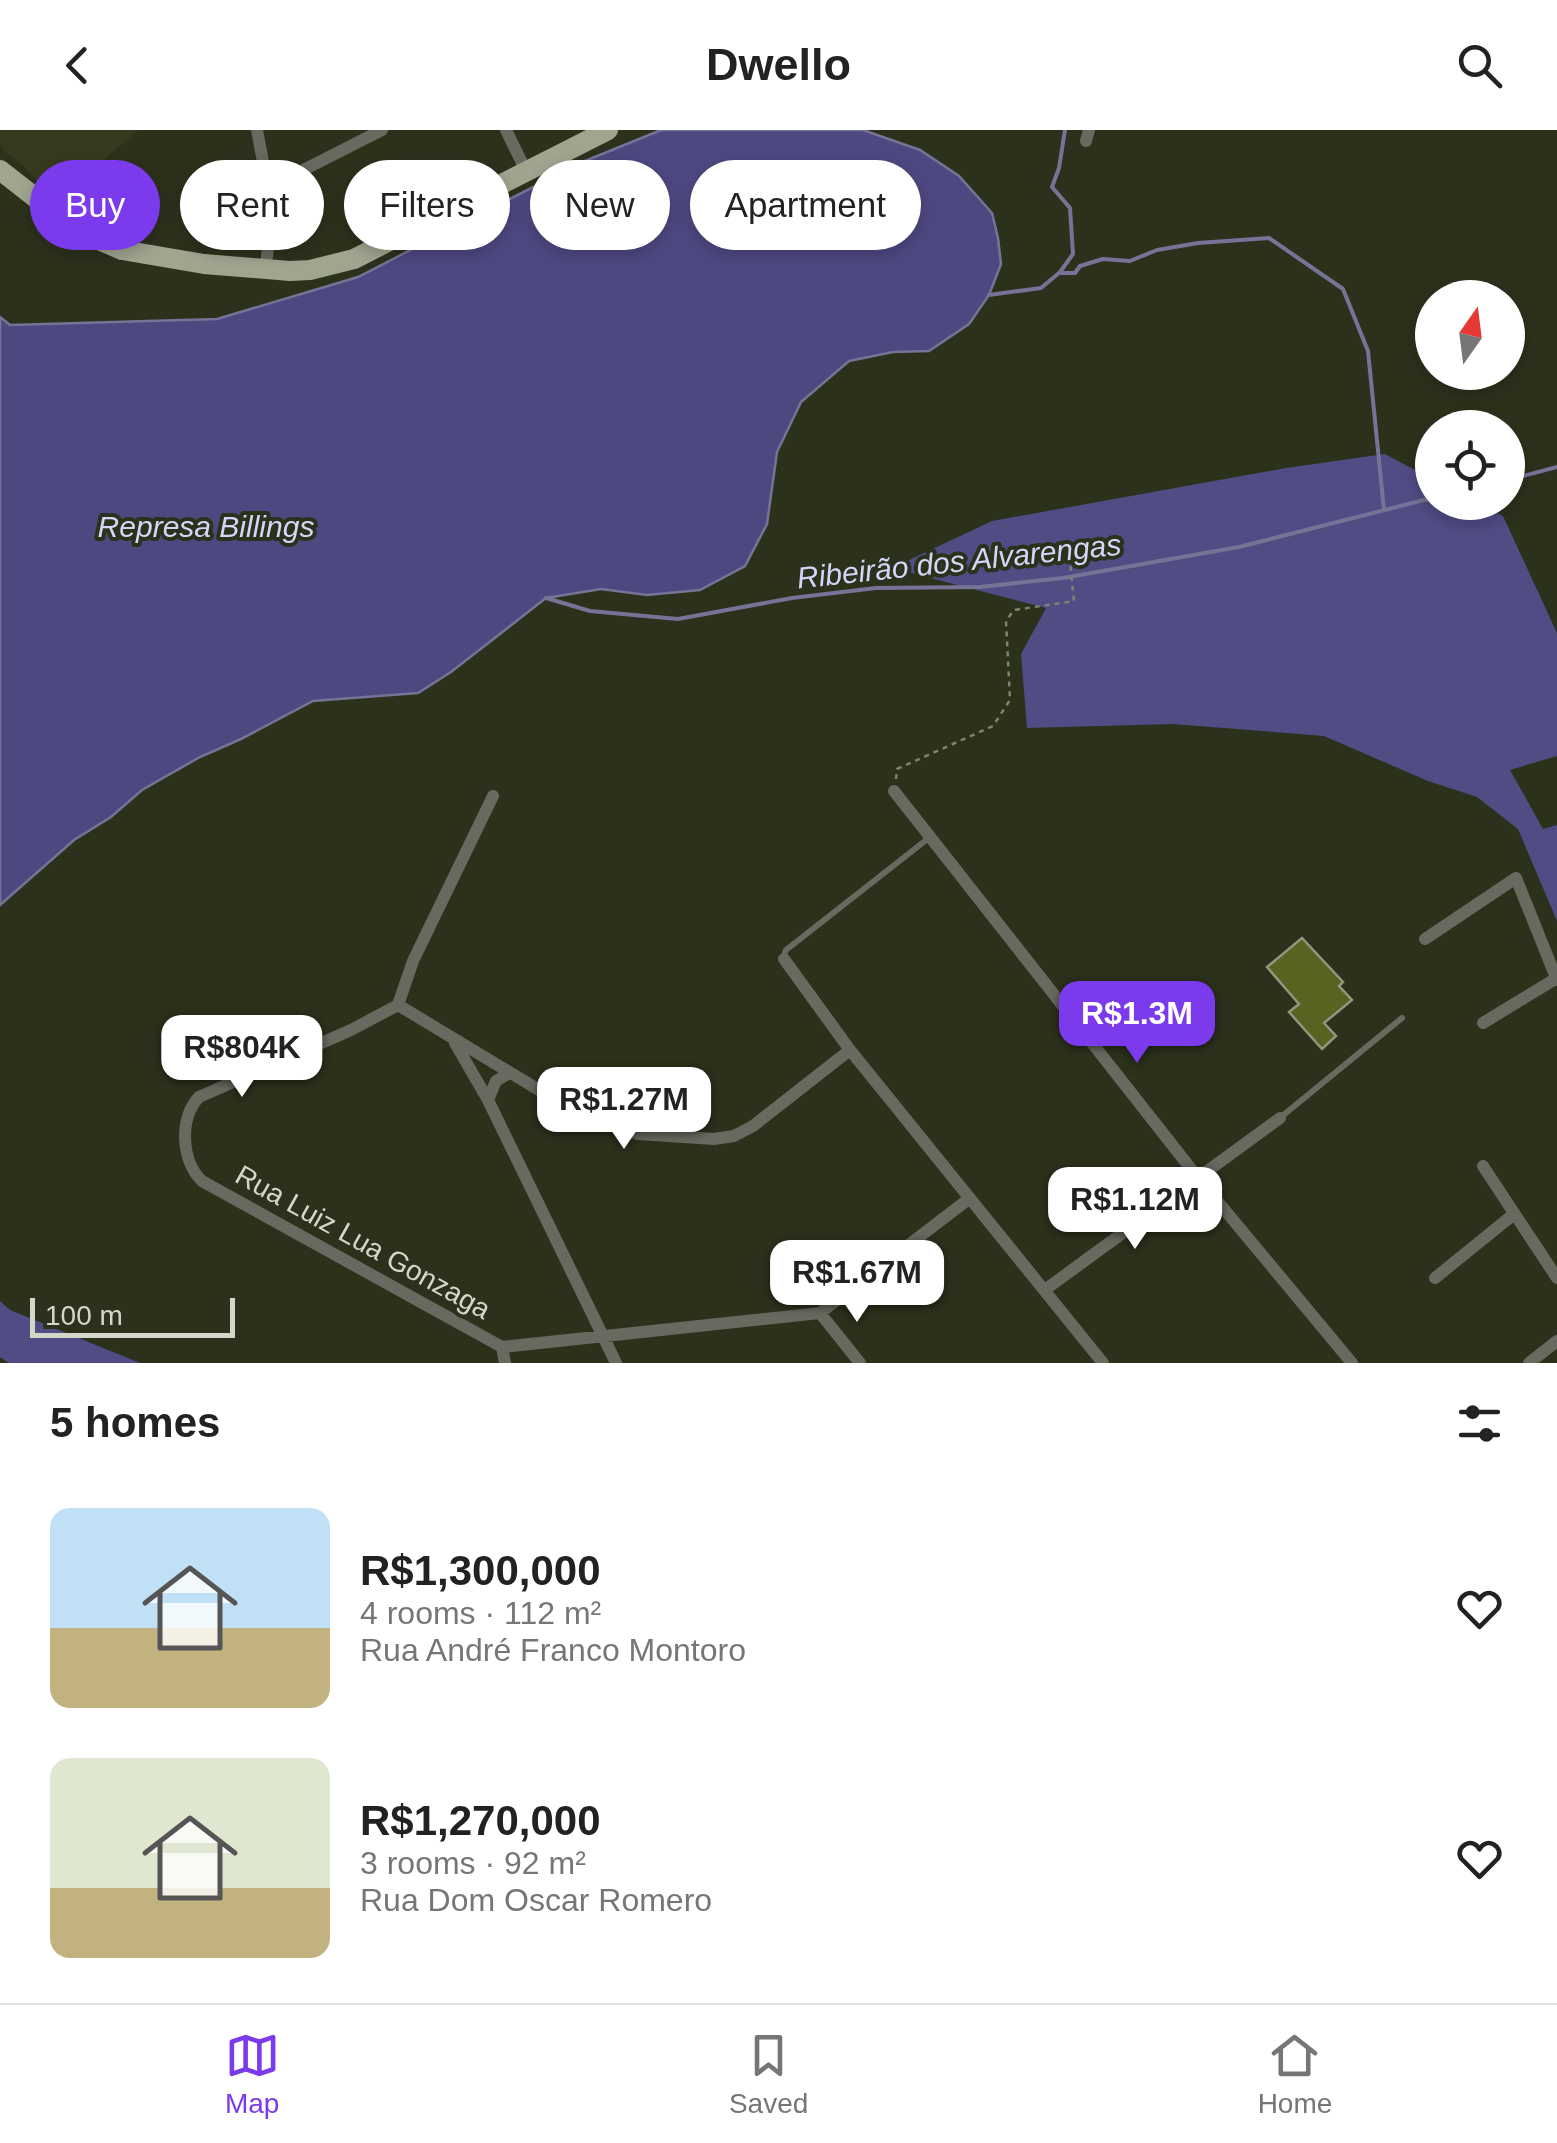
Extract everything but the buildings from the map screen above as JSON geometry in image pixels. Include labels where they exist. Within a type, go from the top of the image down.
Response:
[{"type":"main road","points":[[0,170],[92,237],[122,250],[204,264],[310,270],[354,258],[608,130]]},
{"type":"street","points":[[257,130],[263,160]]},
{"type":"street","points":[[323,160],[382,130]]},
{"type":"street","points":[[506,130],[526,171]]},
{"type":"street","points":[[264,270],[267,250]]},
{"type":"street","points":[[894,791],[1199,1179],[1352,1363]]},
{"type":"street","points":[[493,796],[413,960],[398,1006],[564,1105],[638,1134],[714,1139],[734,1136],[754,1126],[850,1050]]},
{"type":"street","points":[[1425,939],[1516,878],[1557,979],[1483,1022]]},
{"type":"street","points":[[784,960],[850,1050],[1103,1363]]},
{"type":"street","name":"Rua Luiz Lua Gonzaga","points":[[398,1006],[198,1097],[186,1118],[188,1160],[192,1171],[219,1192],[502,1347]]},
{"type":"street","points":[[454,1040],[488,1100],[616,1363]]},
{"type":"street","points":[[488,1100],[496,1081],[509,1073]]},
{"type":"street","points":[[1046,1290],[1280,1118]]},
{"type":"street","points":[[1483,1166],[1554,1267]]},
{"type":"street","points":[[505,1363],[502,1347],[820,1313],[970,1198]]},
{"type":"street","points":[[1435,1278],[1514,1214]]},
{"type":"street","points":[[820,1313],[860,1363]]},
{"type":"street","points":[[1528,1363],[1557,1341]]},
{"type":"lane","points":[[784,960],[786,950],[930,836]]},
{"type":"lane","points":[[1280,1118],[1402,1018]]},
{"type":"path","points":[[894,791],[898,769],[993,726],[1010,700],[1006,621],[1014,610],[1074,601],[1070,562]]},
{"type":"shaded area","points":[[0,130],[138,130],[104,160],[30,160],[30,173],[0,144]]},
{"type":"shaded area","points":[[1385,454],[1415,470],[1415,520],[1505,520],[1557,633],[1557,756],[1510,770],[1543,829],[1557,825],[1557,921],[1518,829],[1477,797],[1428,781],[1324,736],[1173,724],[1027,728],[1021,654],[1046,608],[892,568],[992,521]]},
{"type":"shaded area","points":[[0,1301],[10,1310],[140,1363],[9,1363],[0,1357]]},
{"type":"water","name":"Represa Billings","points":[[661,130],[863,130],[920,150],[959,176],[992,213],[1001,264],[989,295],[969,324],[929,351],[893,352],[849,361],[801,402],[777,452],[767,524],[745,566],[700,590],[647,595],[601,589],[546,598],[418,693],[313,701],[142,790],[111,817],[74,840],[0,905],[0,317],[10,325],[217,319],[358,277],[411,250],[510,250],[510,199],[530,189],[530,250],[670,250],[670,160],[587,160]]},
{"type":"waterway","points":[[1060,272],[1073,254],[1070,208],[1052,187],[1065,130]]},
{"type":"waterway","points":[[989,295],[1041,288],[1059,273],[1075,273],[1080,266],[1103,259],[1130,261],[1157,250],[1198,243],[1269,238],[1343,289],[1368,351],[1384,510]]},
{"type":"waterway","name":"Ribeirão dos Alvarengas","points":[[1525,475],[1557,467]]},
{"type":"waterway","name":"Ribeirão dos Alvarengas","points":[[546,598],[590,611],[678,619],[792,598],[876,588],[980,587],[1063,578],[1239,547],[1415,502]]}]
